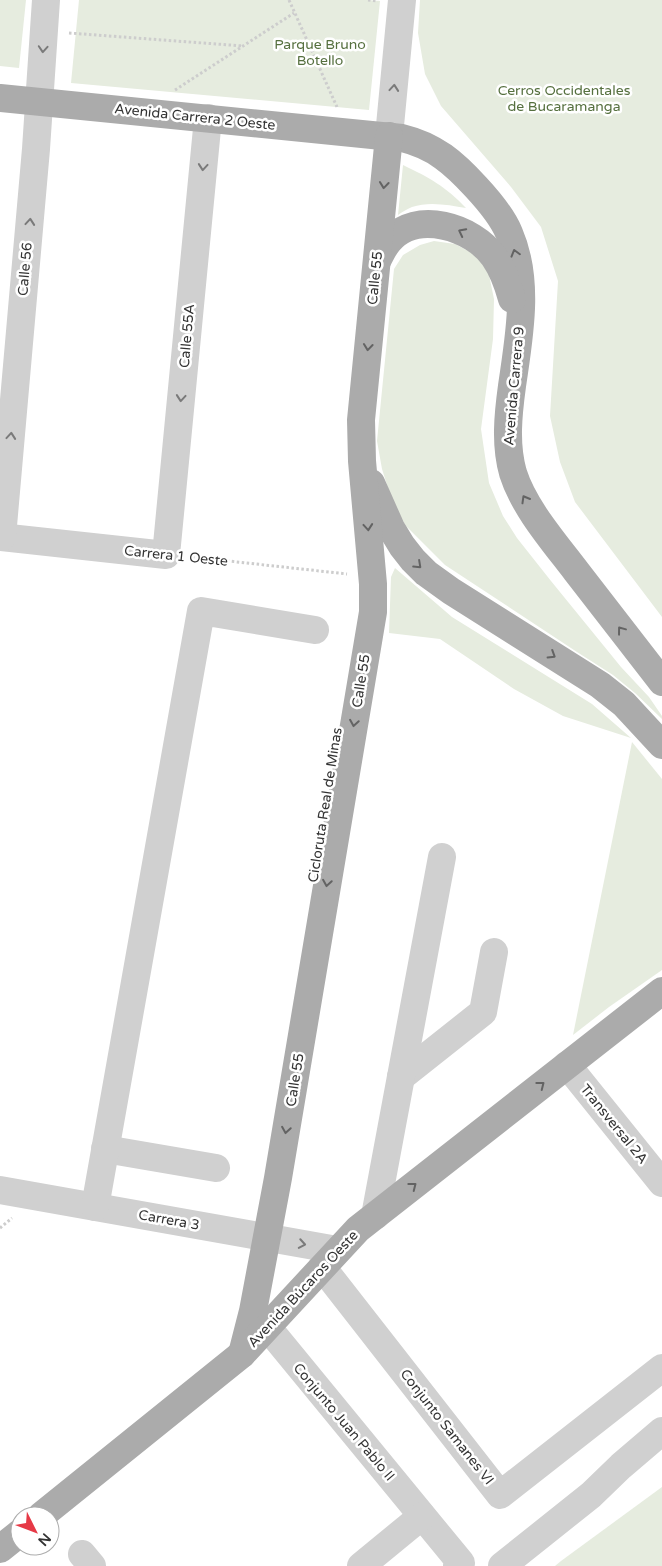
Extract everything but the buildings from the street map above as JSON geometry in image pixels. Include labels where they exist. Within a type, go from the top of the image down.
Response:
[{"type":"main road","name":"Avenida Carrera 2 Oeste","points":[[0,98],[389,136]]},
{"type":"main road","name":"Calle 55","points":[[242,1354],[253,1311],[278,1178],[373,612],[374,597],[362,461],[361,420],[389,136]]},
{"type":"main road","name":"Avenida Carrera 9","points":[[389,136],[419,142],[449,161],[485,197],[510,234],[518,263],[521,294],[520,330],[510,402],[509,427],[509,451],[514,473],[523,496],[550,537],[652,662],[662,682]]},
{"type":"main road","points":[[377,262],[389,240],[404,229],[424,223],[439,224],[458,229],[475,240],[493,256],[506,278],[520,330]]},
{"type":"main road","points":[[362,461],[391,528],[412,560],[451,591],[606,690],[624,704],[662,745]]},
{"type":"main road","name":"Avenida Búcaros Oeste","points":[[53,1506],[242,1354],[358,1229],[662,990]]},
{"type":"main road","points":[[0,1549],[10,1541]]},
{"type":"street","name":"Calle 56","points":[[1,537],[40,101],[46,0]]},
{"type":"street","name":"Calle 55","points":[[389,136],[402,0]]},
{"type":"street","name":"Calle 55A","points":[[166,554],[208,118]]},
{"type":"street","name":"Carrera 1 Oeste","points":[[1,537],[166,554]]},
{"type":"street","points":[[95,1207],[201,611],[315,630]]},
{"type":"street","points":[[375,1216],[442,857]]},
{"type":"street","points":[[400,1077],[483,1012],[494,952]]},
{"type":"street","name":"Transversal 2A","points":[[567,1065],[662,1183]]},
{"type":"street","points":[[105,1149],[216,1168]]},
{"type":"street","name":"Carrera 3","points":[[0,1190],[267,1237],[330,1258]]},
{"type":"street","name":"Conjunto Samanes VI","points":[[330,1258],[500,1495],[662,1368]]},
{"type":"street","name":"Conjunto Juan Pablo II","points":[[268,1328],[461,1563],[457,1566]]},
{"type":"street","points":[[502,1566],[591,1495],[662,1431]]},
{"type":"street","points":[[591,1495],[662,1457]]},
{"type":"street","points":[[361,1566],[422,1516]]},
{"type":"path","points":[[289,0],[338,107]]},
{"type":"path","points":[[172,92],[294,13]]},
{"type":"path","points":[[44,32],[243,46]]},
{"type":"path","name":"Carrera 1 Oeste","points":[[166,554],[353,574]]},
{"type":"green space","points":[[0,0],[26,0],[19,68],[0,66]]},
{"type":"green space","name":"Parque Bruno Botello","points":[[79,0],[380,1],[369,110],[71,83]]},
{"type":"green space","name":"Cerros Occidentales de Bucaramanga","points":[[420,0],[662,0],[662,617],[575,502],[560,462],[550,416],[558,281],[541,227],[511,187],[441,106],[425,74],[418,33]]},
{"type":"green space","points":[[403,165],[437,183],[466,208],[425,204],[412,207],[398,215]]},
{"type":"green space","points":[[434,241],[455,244],[474,254],[488,270],[494,299],[493,339],[481,429],[489,483],[503,516],[517,538],[551,581],[621,667],[649,697],[662,716],[662,719],[613,675],[445,565],[406,526],[393,504],[382,469],[377,441],[394,269],[403,255],[420,245]]},
{"type":"green space","points":[[395,568],[452,617],[592,704],[631,738],[563,716],[514,689],[440,639],[389,633],[391,577]]},
{"type":"green space","points":[[632,742],[662,779],[662,970],[573,1035]]},
{"type":"green space","points":[[662,1487],[662,1566],[555,1566],[561,1561]]}]
